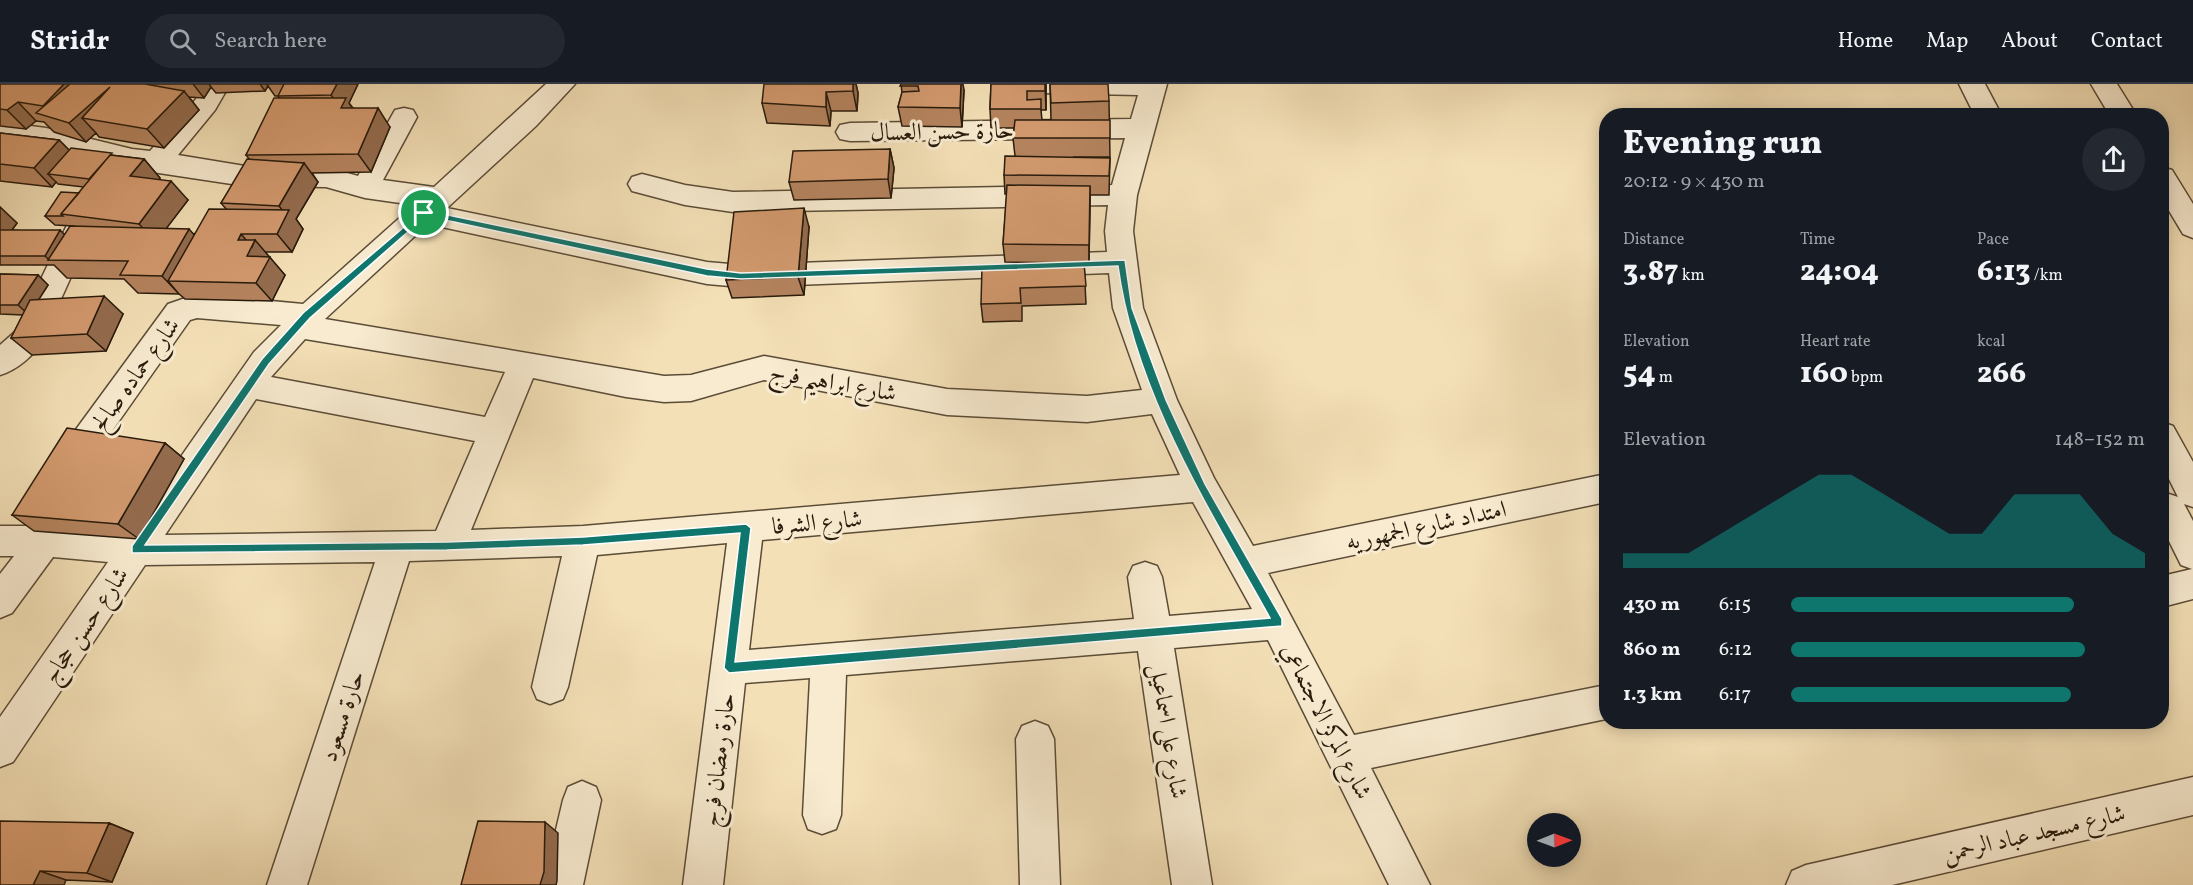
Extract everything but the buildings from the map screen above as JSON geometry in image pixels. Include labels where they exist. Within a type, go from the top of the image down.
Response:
[{"type":"street","points":[[112,185],[144,160],[206,104],[217,84]]},
{"type":"street","name":"شارع حسن حجاج","points":[[3,738],[265,361],[302,321],[520,127],[562,84]]},
{"type":"street","points":[[1041,84],[1154,85]]},
{"type":"street","points":[[1972,84],[1985,108]]},
{"type":"street","points":[[2104,84],[2119,108]]},
{"type":"street","name":"شارع المركز الاجتماعي","points":[[1154,85],[1123,195],[1119,231],[1128,308],[1161,400],[1202,487],[1278,622],[1410,885]]},
{"type":"street","points":[[365,188],[409,122]]},
{"type":"street","name":"حارة حسن العسال","points":[[850,132],[1141,128]]},
{"type":"street","points":[[0,131],[46,137],[144,160],[245,176],[326,177],[707,273],[741,276],[1122,262]]},
{"type":"street","points":[[642,184],[685,195],[733,202],[1123,195]]},
{"type":"street","points":[[2169,189],[2193,228]]},
{"type":"street","points":[[0,363],[28,339],[79,229],[92,211]]},
{"type":"street","name":"شارع حماده صالح","points":[[0,602],[29,525],[179,312],[197,306],[302,321]]},
{"type":"street","name":"شارع ابراهيم فرج","points":[[302,321],[655,388],[681,389],[698,386],[744,370],[764,369],[946,402],[1087,409],[1161,400]]},
{"type":"street","points":[[447,546],[524,363]]},
{"type":"street","points":[[248,385],[495,432]]},
{"type":"street","points":[[2169,464],[2193,554]]},
{"type":"street","name":"شارع الشرفا","points":[[29,525],[136,549],[447,546],[583,541],[1202,487]]},
{"type":"street","name":"امتداد شارع الجمهوريه","points":[[1246,562],[1599,489]]},
{"type":"street","name":"حارة رمضان فرج","points":[[703,885],[746,528]]},
{"type":"street","points":[[550,687],[583,541]]},
{"type":"street","name":"حارة مسعود","points":[[287,885],[397,547]]},
{"type":"street","name":"شارع على اسماعيل","points":[[1146,577],[1192,885]]},
{"type":"street","points":[[2169,589],[2193,584]]},
{"type":"street","points":[[729,668],[1278,622]]},
{"type":"street","points":[[822,814],[829,659]]},
{"type":"street","points":[[1344,755],[1599,703]]},
{"type":"street","points":[[1035,740],[1040,885]]},
{"type":"street","name":"شارع مسجد عباد الرحمن","points":[[1806,885],[1875,878],[2193,796]]},
{"type":"street","points":[[564,885],[582,800]]},
{"type":"route","points":[[424,213],[707,273],[741,276],[1122,262],[1128,308],[1161,400],[1202,487],[1278,622],[729,668],[746,528],[583,541],[447,546],[136,549],[265,361],[307,316],[424,213]]}]
